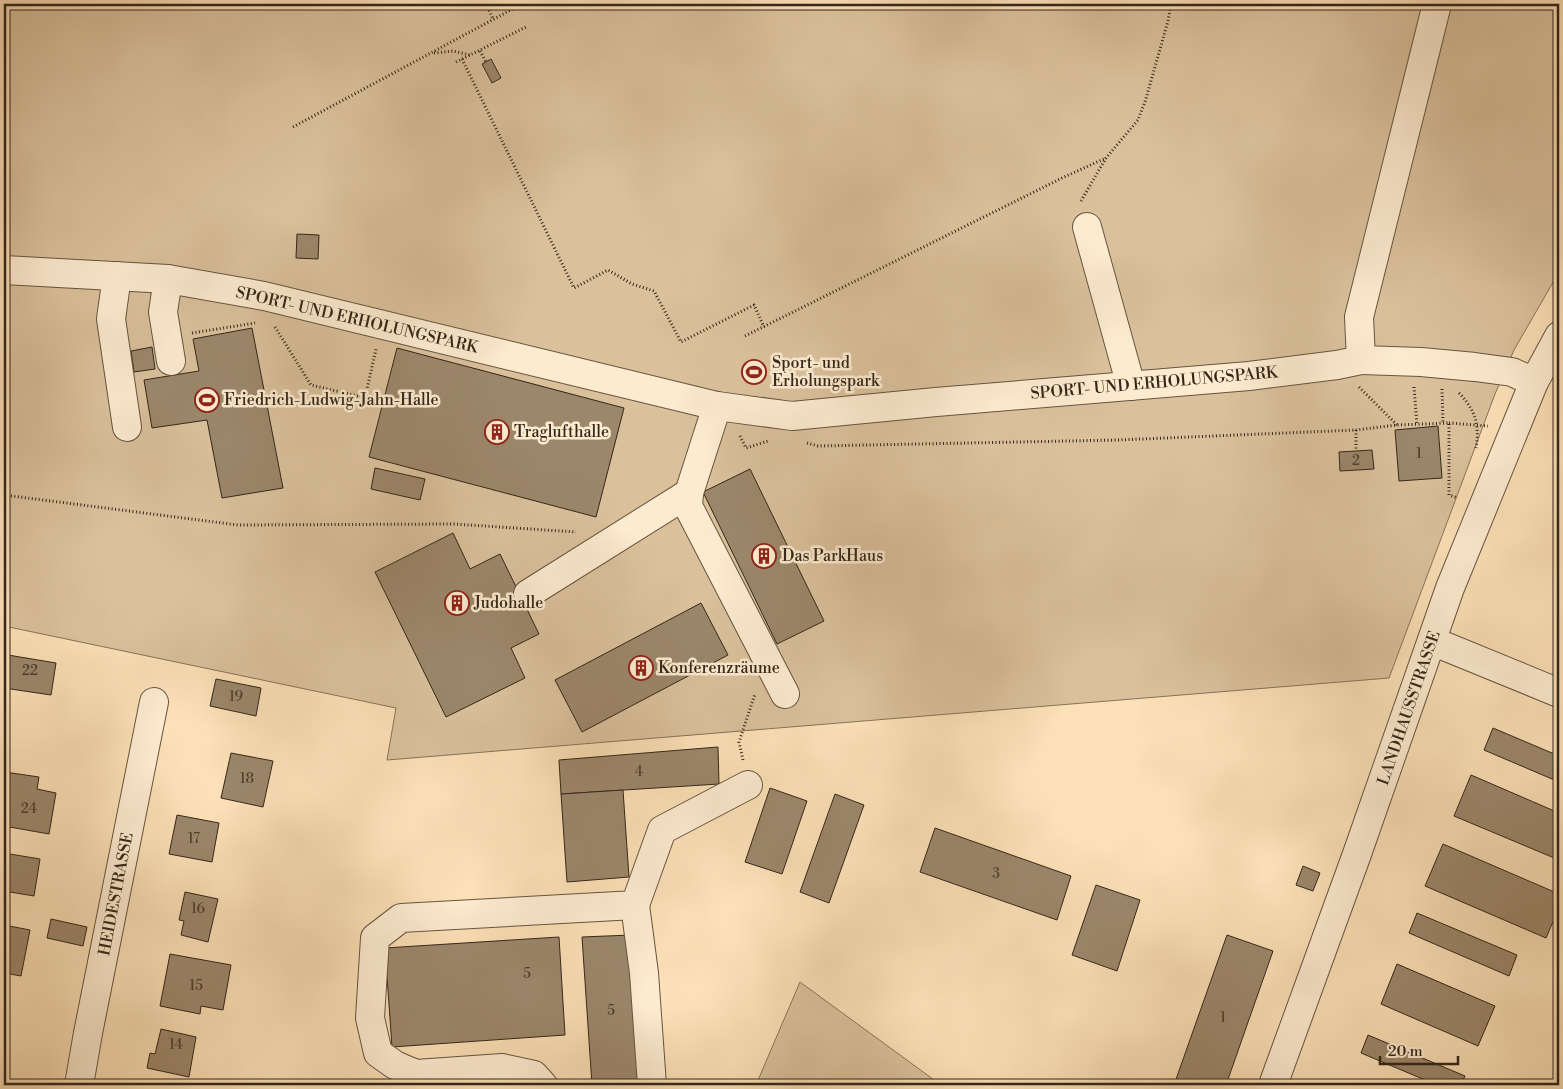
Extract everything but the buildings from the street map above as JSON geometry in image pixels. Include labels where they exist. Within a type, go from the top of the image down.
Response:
[{"type":"street","points":[[1361,360],[1358,316],[1437,4]]},
{"type":"street","points":[[1087,227],[1131,386]]},
{"type":"street","name":"SPORT- UND ERHOLUNGSPARK","points":[[4,270],[168,279],[267,308],[382,324],[722,407],[792,416],[1249,376],[1361,360],[1412,361],[1441,370],[1512,372],[1534,382]]},
{"type":"street","points":[[117,276],[111,319],[127,427]]},
{"type":"street","points":[[168,279],[163,312],[171,361]]},
{"type":"street","name":"LANDHAUSSTRASSE","points":[[1273,1085],[1360,846],[1450,588],[1534,382],[1559,336]]},
{"type":"street","points":[[722,407],[689,493],[688,506],[786,694]]},
{"type":"street","points":[[528,594],[689,493]]},
{"type":"street","points":[[1432,642],[1559,693]]},
{"type":"street","name":"HEIDESTRASSE","points":[[79,1085],[154,702]]},
{"type":"street","points":[[652,1085],[644,973],[636,905],[662,830],[748,785]]},
{"type":"street","points":[[543,1085],[534,1075],[502,1068],[416,1074],[395,1065],[378,1052],[370,1018],[375,938],[401,918],[636,905]]},
{"type":"path","points":[[486,4],[493,19]]},
{"type":"path","points":[[293,126],[522,4]]},
{"type":"path","points":[[1087,227],[1079,204],[1106,158],[1138,120],[1148,93],[1172,4]]},
{"type":"path","points":[[456,62],[526,27]]},
{"type":"path","points":[[430,53],[453,51],[470,56]]},
{"type":"path","points":[[480,51],[486,62]]},
{"type":"path","points":[[462,60],[574,288],[608,270],[632,284],[654,291],[682,342],[754,305],[764,327]]},
{"type":"path","points":[[746,336],[1062,178],[1106,158]]},
{"type":"path","points":[[171,361],[189,333],[267,308],[311,385],[383,402]]},
{"type":"path","points":[[365,398],[382,324]]},
{"type":"path","points":[[1412,361],[1416,425]]},
{"type":"path","points":[[1441,370],[1443,424]]},
{"type":"path","points":[[1441,370],[1465,399],[1472,412],[1478,434],[1476,451]]},
{"type":"path","points":[[1376,404],[1397,425]]},
{"type":"path","points":[[722,407],[746,448],[775,439]]},
{"type":"path","points":[[1449,423],[1449,495],[1458,498]]},
{"type":"path","points":[[801,441],[818,446],[1118,440],[1356,430],[1397,425],[1449,423],[1488,426]]},
{"type":"path","points":[[1356,430],[1356,451]]},
{"type":"path","points":[[4,495],[238,525],[454,524],[622,536]]},
{"type":"path","points":[[748,785],[739,742],[758,686],[770,665]]},
{"type":"shaded area","name":"Sport- und Erholungspark","points":[[4,4],[1559,4],[1559,272],[1514,350],[1495,394],[1389,678],[387,760],[396,708],[4,626]]},
{"type":"shaded area","points":[[800,982],[941,1085],[756,1085]]},
{"type":"place","name":"Sport- und Erholungspark","points":[[754,372]]},
{"type":"place","name":"Friedrich-Ludwig-Jahn-Halle","points":[[207,400]]},
{"type":"place","name":"Traglufthalle","points":[[497,432]]},
{"type":"place","name":"Das ParkHaus","points":[[764,556]]},
{"type":"place","name":"Judohalle","points":[[457,603]]},
{"type":"place","name":"Konferenzräume","points":[[641,668]]}]
